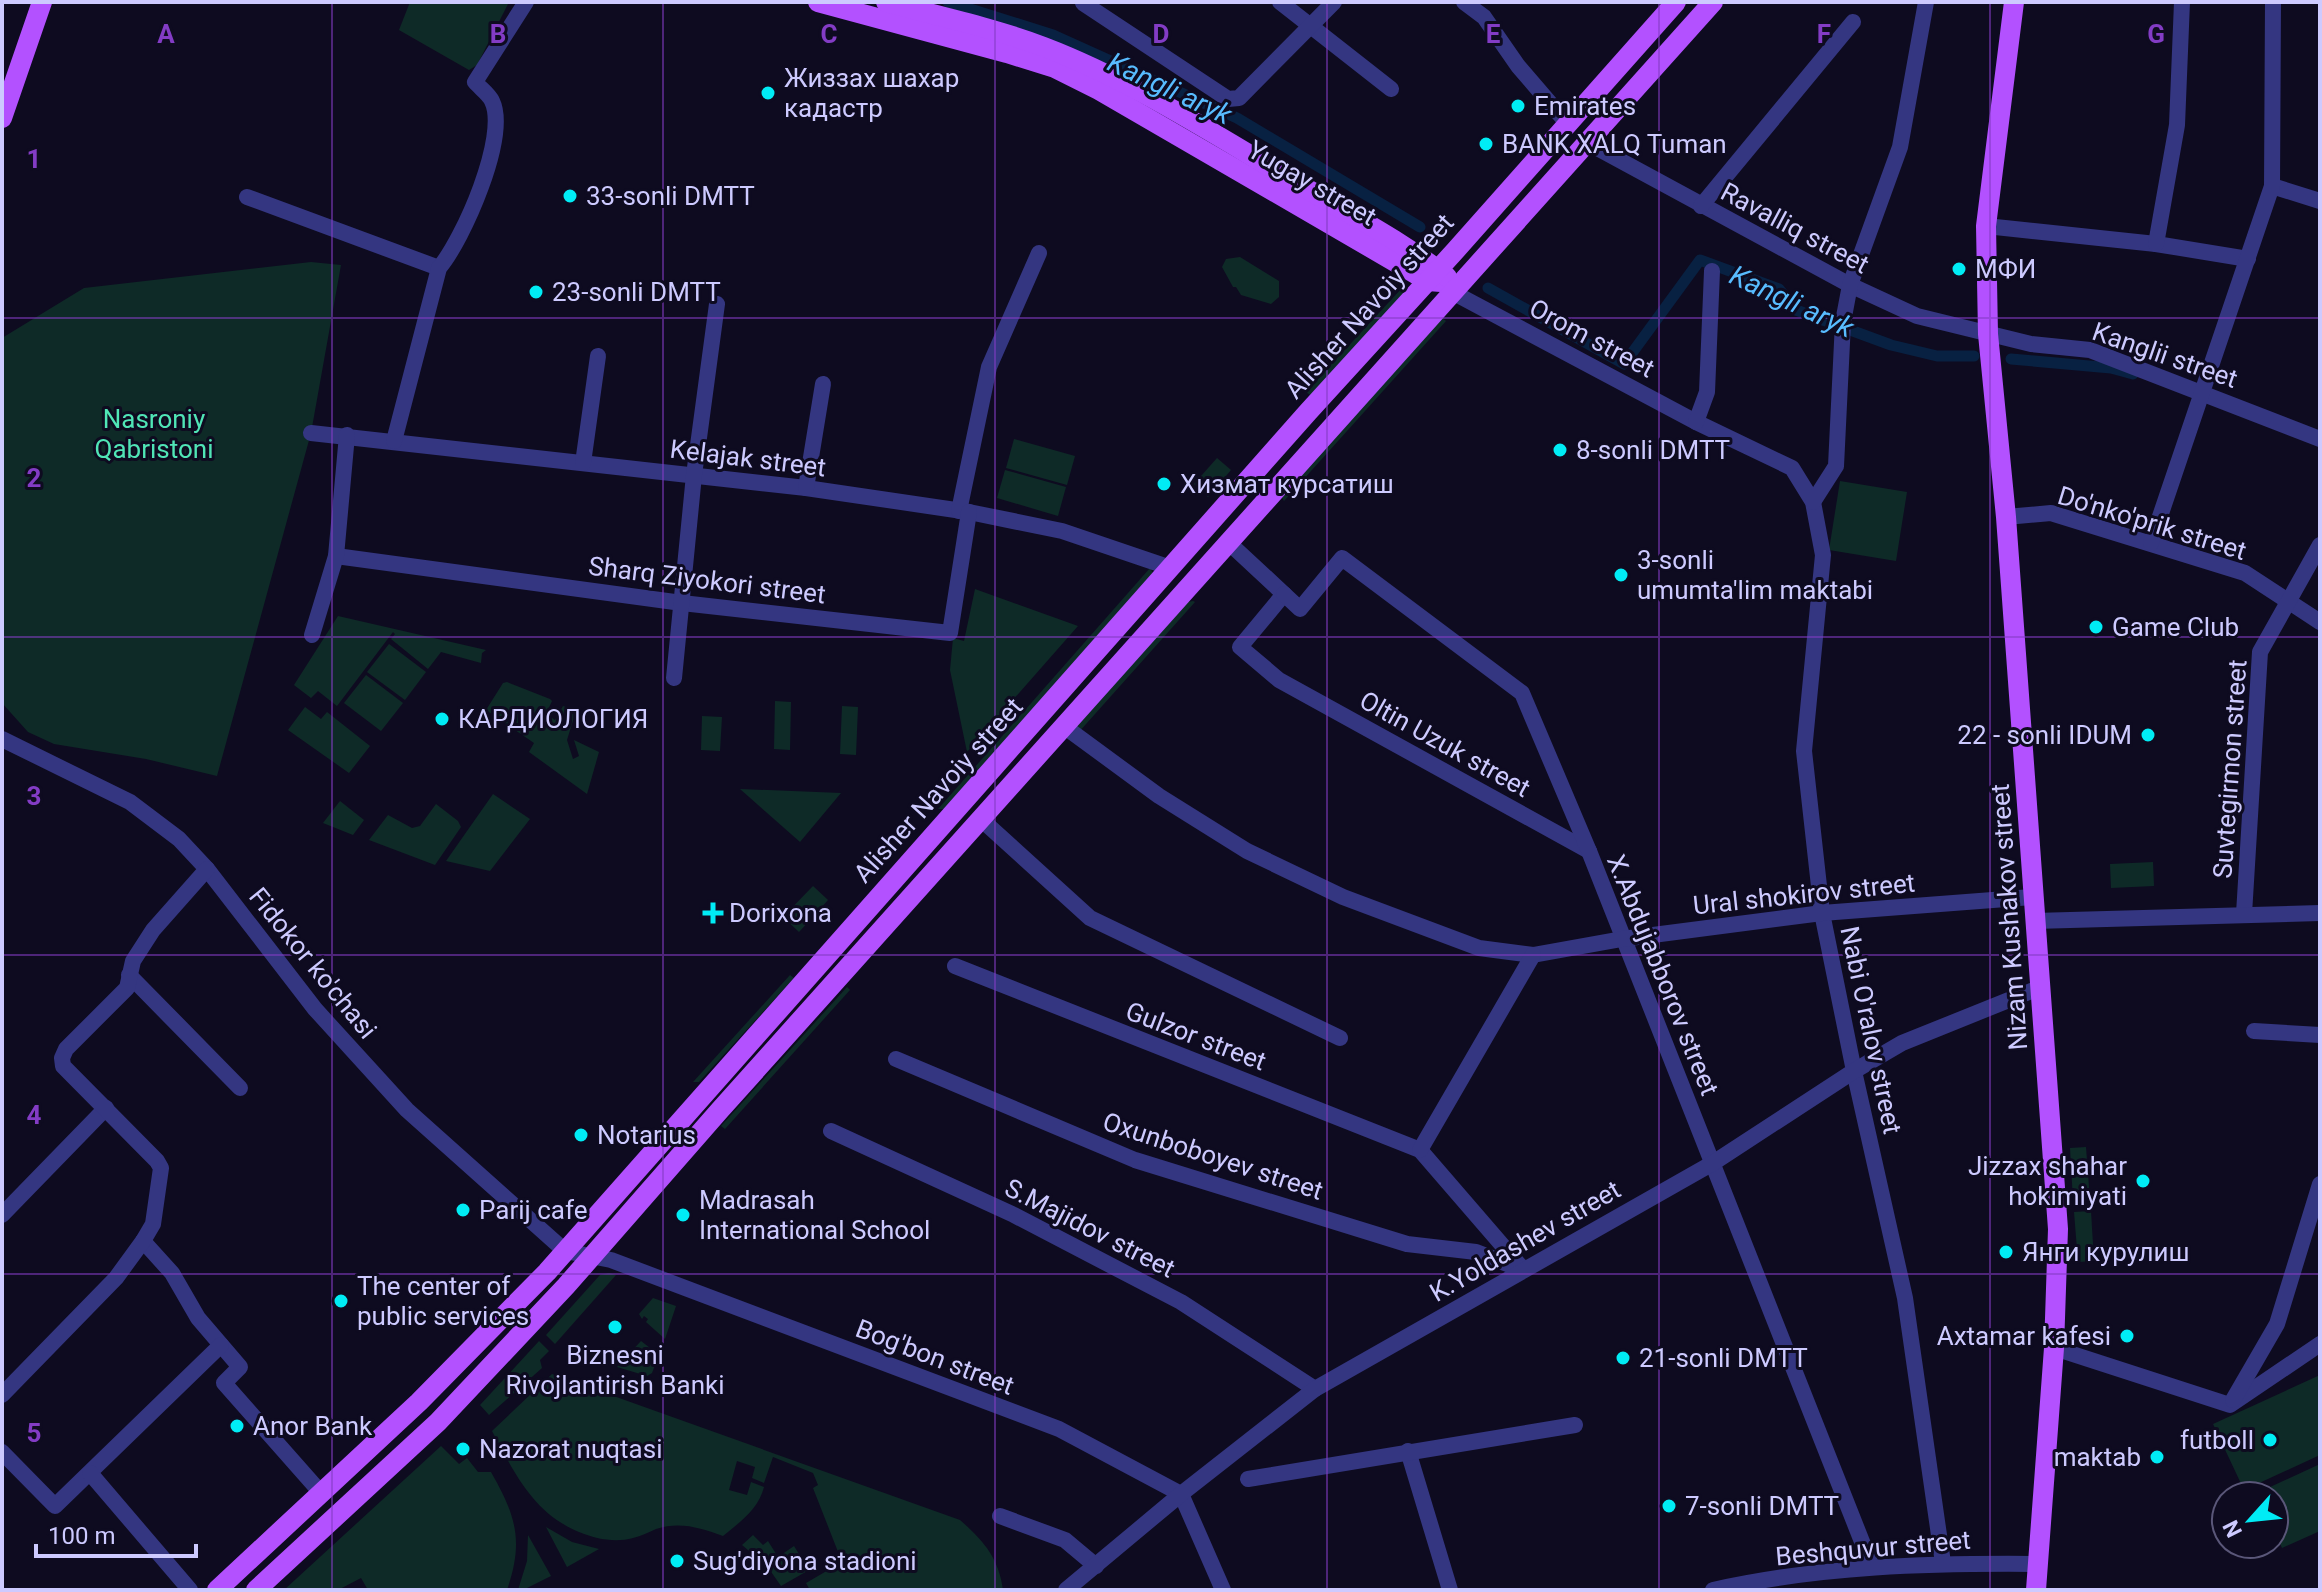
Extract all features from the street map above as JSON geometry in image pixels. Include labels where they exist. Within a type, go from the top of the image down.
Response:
[{"type":"main road","points":[[2,86],[31,2]]},
{"type":"main road","points":[[2,118],[42,2]]},
{"type":"main road","name":"Yugay street","points":[[818,2],[1055,68],[1441,283]]},
{"type":"main road","name":"Yugay street","points":[[886,2],[1029,42],[1089,66],[1193,123],[1441,283]]},
{"type":"main road","name":"Alisher Navoiy street","points":[[217,1590],[419,1402],[565,1251],[1171,568],[1441,283],[1588,143],[1713,2]]},
{"type":"main road","name":"Nizam Kushakov street","points":[[2014,2],[1986,226],[1988,334],[2006,517],[2058,1229],[2054,1348],[2036,1590]]},
{"type":"main road","points":[[1670,8],[1687,32]]},
{"type":"main road","name":"Alisher Navoiy street","points":[[256,1590],[438,1422],[591,1257],[982,820],[1228,542],[1441,283],[1567,123],[1670,8]]},
{"type":"main road","points":[[913,858],[932,875]]},
{"type":"street","points":[[394,441],[439,268],[453,251],[494,152],[496,127],[492,101],[475,82],[526,2]]},
{"type":"street","points":[[1280,2],[1391,89]]},
{"type":"street","points":[[1083,3],[1228,99],[1239,98],[1334,2]]},
{"type":"street","points":[[1464,2],[1484,17],[1518,66],[1567,123]]},
{"type":"street","points":[[1813,502],[1836,466],[1843,329],[1850,285],[1900,147],[1926,2]]},
{"type":"street","points":[[2156,244],[2177,125],[2182,2]]},
{"type":"street","points":[[2151,543],[2272,186],[2273,2]]},
{"type":"street","points":[[1701,206],[1853,22]]},
{"type":"street","name":"Ravalliq street","points":[[1588,143],[1850,285],[1917,316],[1988,334]]},
{"type":"street","points":[[2272,186],[2320,201]]},
{"type":"street","points":[[247,197],[439,268]]},
{"type":"street","points":[[1986,226],[2156,244],[2248,259]]},
{"type":"street","points":[[964,511],[989,367],[1039,253]]},
{"type":"street","points":[[1696,422],[1707,392],[1712,271]]},
{"type":"street","name":"Orom street","points":[[1441,283],[1696,422],[1792,468],[1813,502]]},
{"type":"street","points":[[674,678],[694,475],[717,304]]},
{"type":"street","name":"Kanglii street","points":[[1988,334],[2031,344],[2090,350],[2201,397],[2320,439]]},
{"type":"street","points":[[583,463],[598,356]]},
{"type":"street","points":[[806,488],[823,384]]},
{"type":"street","name":"Kelajak street","points":[[311,433],[806,488],[964,511],[1062,531],[1171,568]]},
{"type":"street","points":[[312,635],[336,556],[347,435]]},
{"type":"street","name":"Nabi O'ralov street","points":[[1813,502],[1823,555],[1804,751],[1822,913],[1905,1298],[1943,1563]]},
{"type":"street","name":"Sharq Ziyokori street","points":[[336,556],[682,603],[950,633],[964,511]]},
{"type":"street","name":"Do'nko'prik street","points":[[2006,517],[2051,513],[2245,573],[2320,622]]},
{"type":"street","points":[[1228,542],[1284,594]]},
{"type":"street","name":"Suvtegirmon street","points":[[2244,914],[2260,652],[2320,545]]},
{"type":"street","name":"X.Abdujabborov street","points":[[1284,594],[1300,609],[1342,558],[1522,693],[1589,851],[1872,1567]]},
{"type":"street","name":"Oltin Uzuk street","points":[[1284,594],[1240,647],[1279,680],[1589,851]]},
{"type":"street","name":"Ural shokirov street","points":[[1065,727],[1159,796],[1247,851],[1343,897],[1479,948],[1533,955],[1622,939],[1822,913],[2032,897]]},
{"type":"street","name":"Fidokor ko'chasi","points":[[2,739],[130,802],[179,839],[207,869],[315,1009],[387,1089],[565,1251]]},
{"type":"street","points":[[982,820],[1090,918],[1340,1038]]},
{"type":"street","points":[[2,1395],[116,1278],[153,1224],[161,1168],[63,1066],[62,1058],[66,1049],[127,988],[133,961],[153,930],[207,869]]},
{"type":"street","points":[[2034,921],[2320,913]]},
{"type":"street","points":[[1420,1150],[1533,955]]},
{"type":"street","name":"Gulzor street","points":[[955,966],[1420,1150],[1523,1270]]},
{"type":"street","points":[[129,975],[240,1088]]},
{"type":"street","name":"K.Yoldashev street","points":[[1066,1590],[1181,1494],[1315,1389],[1713,1163],[1902,1043],[2041,987]]},
{"type":"street","points":[[2254,1031],[2320,1035]]},
{"type":"street","name":"Oxunboboyev street","points":[[896,1059],[1135,1160],[1407,1244],[1476,1252],[1523,1270]]},
{"type":"street","points":[[2,1215],[106,1108]]},
{"type":"street","name":"S.Majidov street","points":[[831,1131],[1012,1214],[1181,1302],[1315,1389]]},
{"type":"street","points":[[2230,1405],[2277,1324],[2320,1184]]},
{"type":"street","points":[[143,1241],[172,1273],[198,1318],[240,1367],[224,1383],[322,1494]]},
{"type":"street","name":"Bog'bon street","points":[[565,1251],[611,1260],[1059,1429],[1181,1494]]},
{"type":"street","points":[[2230,1405],[2320,1344]]},
{"type":"street","points":[[2,1452],[55,1506],[221,1345]]},
{"type":"street","points":[[2054,1348],[2230,1405]]},
{"type":"street","points":[[1248,1479],[1575,1425]]},
{"type":"street","points":[[1408,1451],[1450,1590]]},
{"type":"street","points":[[90,1473],[190,1590]]},
{"type":"street","points":[[1181,1494],[1223,1590]]},
{"type":"street","points":[[1000,1516],[1065,1540],[1096,1566]]},
{"type":"street","name":"Beshquvur street","points":[[1713,1590],[1872,1567],[1943,1563],[2039,1564]]},
{"type":"green space","points":[[410,2],[509,2],[477,65],[469,70],[399,30]]},
{"type":"green space","points":[[1240,257],[1279,281],[1279,297],[1271,304],[1241,295],[1233,287],[1222,267],[1226,259]]},
{"type":"green space","name":"Nasroniy Qabristoni","points":[[311,262],[341,265],[311,433],[217,776],[146,759],[54,744],[28,732],[2,703],[2,338],[84,288]]},
{"type":"green space","points":[[1402,288],[1406,291],[1314,394],[1306,392]]},
{"type":"green space","points":[[1441,317],[1446,321],[1284,501],[1281,496]]},
{"type":"green space","points":[[1014,439],[1075,456],[1067,485],[1006,468]]},
{"type":"green space","points":[[1217,458],[1231,470],[1208,497],[1194,484]]},
{"type":"green space","points":[[1005,470],[1066,487],[1058,516],[997,498]]},
{"type":"green space","points":[[1840,481],[1907,492],[1896,561],[1829,550]]},
{"type":"green space","points":[[1150,568],[1153,573],[944,809],[938,809]]},
{"type":"green space","points":[[975,589],[1078,626],[967,752],[950,670],[953,638],[964,641]]},
{"type":"green space","points":[[1193,601],[1078,733],[1074,729],[1188,602]]},
{"type":"green space","points":[[338,616],[486,650],[482,653],[481,663],[441,652],[428,669],[391,639],[395,634],[393,632],[337,706],[318,691],[311,698],[294,685]]},
{"type":"green space","points":[[389,644],[426,672],[405,700],[367,672]]},
{"type":"green space","points":[[366,675],[403,703],[381,731],[344,703]]},
{"type":"green space","points":[[503,683],[550,699],[552,701],[546,714],[555,720],[563,706],[573,709],[575,714],[567,740],[573,759],[579,756],[574,740],[599,752],[587,794],[529,752],[534,743],[486,710]]},
{"type":"green space","points":[[775,701],[791,702],[790,750],[774,749]]},
{"type":"green space","points":[[842,706],[858,707],[856,755],[840,754]]},
{"type":"green space","points":[[305,707],[321,719],[327,712],[370,746],[349,773],[288,730]]},
{"type":"green space","points":[[702,716],[722,717],[720,751],[701,750]]},
{"type":"green space","points":[[740,789],[841,793],[800,842]]},
{"type":"green space","points":[[493,794],[530,819],[490,871],[446,861]]},
{"type":"green space","points":[[340,801],[364,820],[353,835],[323,823]]},
{"type":"green space","points":[[436,804],[461,827],[435,865],[369,840],[388,815],[412,828],[420,826]]},
{"type":"green space","points":[[2153,862],[2154,886],[2111,888],[2110,864]]},
{"type":"green space","points":[[813,886],[828,900],[799,932],[783,917]]},
{"type":"green space","points":[[790,975],[794,978],[699,1082],[693,1082]]},
{"type":"green space","points":[[847,987],[850,990],[725,1129],[721,1126]]},
{"type":"green space","points":[[2086,1147],[2090,1200],[2073,1201],[2070,1148]]},
{"type":"green space","points":[[2091,1211],[2094,1261],[2078,1262],[2074,1212]]},
{"type":"green space","points":[[600,1275],[616,1275],[555,1344],[546,1335]]},
{"type":"green space","points":[[653,1298],[676,1306],[665,1339],[646,1322],[648,1319],[644,1316],[642,1319],[639,1314]]},
{"type":"green space","points":[[539,1341],[549,1351],[540,1360],[542,1368],[489,1415],[480,1405]]},
{"type":"green space","points":[[641,1341],[659,1355],[652,1373],[647,1376],[617,1367]]},
{"type":"green space","points":[[552,1374],[960,1520],[989,1550],[998,1568],[1003,1590],[810,1590],[806,1583],[842,1562],[813,1488],[818,1485],[813,1473],[773,1457],[764,1483],[752,1478],[755,1467],[737,1461],[729,1490],[747,1495],[751,1482],[764,1487],[753,1509],[723,1536],[682,1526],[656,1529],[619,1540],[579,1532],[563,1524],[537,1503],[517,1476],[492,1431]]},
{"type":"green space","name":"futboll","points":[[2320,1375],[2320,1455],[2266,1480],[2239,1480],[2213,1424]]},
{"type":"green space","points":[[441,1446],[459,1464],[467,1458],[478,1472],[491,1472],[506,1502],[512,1516],[516,1543],[507,1590],[368,1590],[361,1578],[338,1590],[284,1590]]},
{"type":"green space","points":[[2320,1464],[2320,1531],[2290,1544],[2290,1480],[2285,1480]]},
{"type":"green space","points":[[546,1527],[572,1542],[599,1549],[567,1567]]},
{"type":"green space","points":[[528,1535],[551,1576],[518,1590],[527,1561]]},
{"type":"green space","points":[[753,1535],[763,1545],[768,1541],[778,1557],[794,1546],[809,1570],[781,1586],[767,1566],[742,1545]]},
{"type":"waterway","name":"Kangli aryk","points":[[948,2],[1053,35],[1237,118],[1420,227]]},
{"type":"waterway","name":"Kangli aryk","points":[[1488,288],[1624,364],[1700,260],[1779,289],[1796,310],[1891,345],[1937,356],[1974,356]]},
{"type":"waterway","name":"Kangli aryk","points":[[2011,359],[2111,368],[2133,374]]},
{"type":"place","name":"Жиззах шахар кадастр","points":[[768,93]]},
{"type":"place","name":"Emirates","points":[[1518,106]]},
{"type":"place","name":"BANK XALQ Tuman","points":[[1486,144]]},
{"type":"place","name":"33-sonli DMTT","points":[[570,196]]},
{"type":"place","name":"МФИ","points":[[1959,269]]},
{"type":"place","name":"23-sonli DMTT","points":[[536,292]]},
{"type":"place","name":"8-sonli DMTT","points":[[1560,450]]},
{"type":"place","name":"Хизмат курсатиш","points":[[1164,484]]},
{"type":"place","name":"3-sonli umumta'lim maktabi","points":[[1621,575]]},
{"type":"place","name":"Game Club","points":[[2096,627]]},
{"type":"place","name":"КАРДИОЛОГИЯ","points":[[442,719]]},
{"type":"place","name":"22 - sonli IDUM","points":[[2148,735]]},
{"type":"place","name":"Dorixona","points":[[713,913]]},
{"type":"place","name":"Notarius","points":[[581,1135]]},
{"type":"place","name":"Jizzax shahar hokimiyati","points":[[2143,1181]]},
{"type":"place","name":"Parij cafe","points":[[463,1210]]},
{"type":"place","name":"Madrasah International School","points":[[683,1215]]},
{"type":"place","name":"Янги курулиш","points":[[2006,1252]]},
{"type":"place","name":"The center of public services","points":[[341,1301]]},
{"type":"place","name":"Biznesni Rivojlantirish Banki","points":[[615,1327]]},
{"type":"place","name":"Axtamar kafesi","points":[[2127,1336]]},
{"type":"place","name":"21-sonli DMTT","points":[[1623,1358]]},
{"type":"place","name":"Anor Bank","points":[[237,1426]]},
{"type":"place","name":"futboll","points":[[2270,1440]]},
{"type":"place","name":"Nazorat nuqtasi","points":[[463,1449]]},
{"type":"place","name":"maktab","points":[[2157,1457]]},
{"type":"place","name":"7-sonli DMTT","points":[[1669,1506]]},
{"type":"place","name":"Sug'diyona stadioni","points":[[677,1561]]}]
